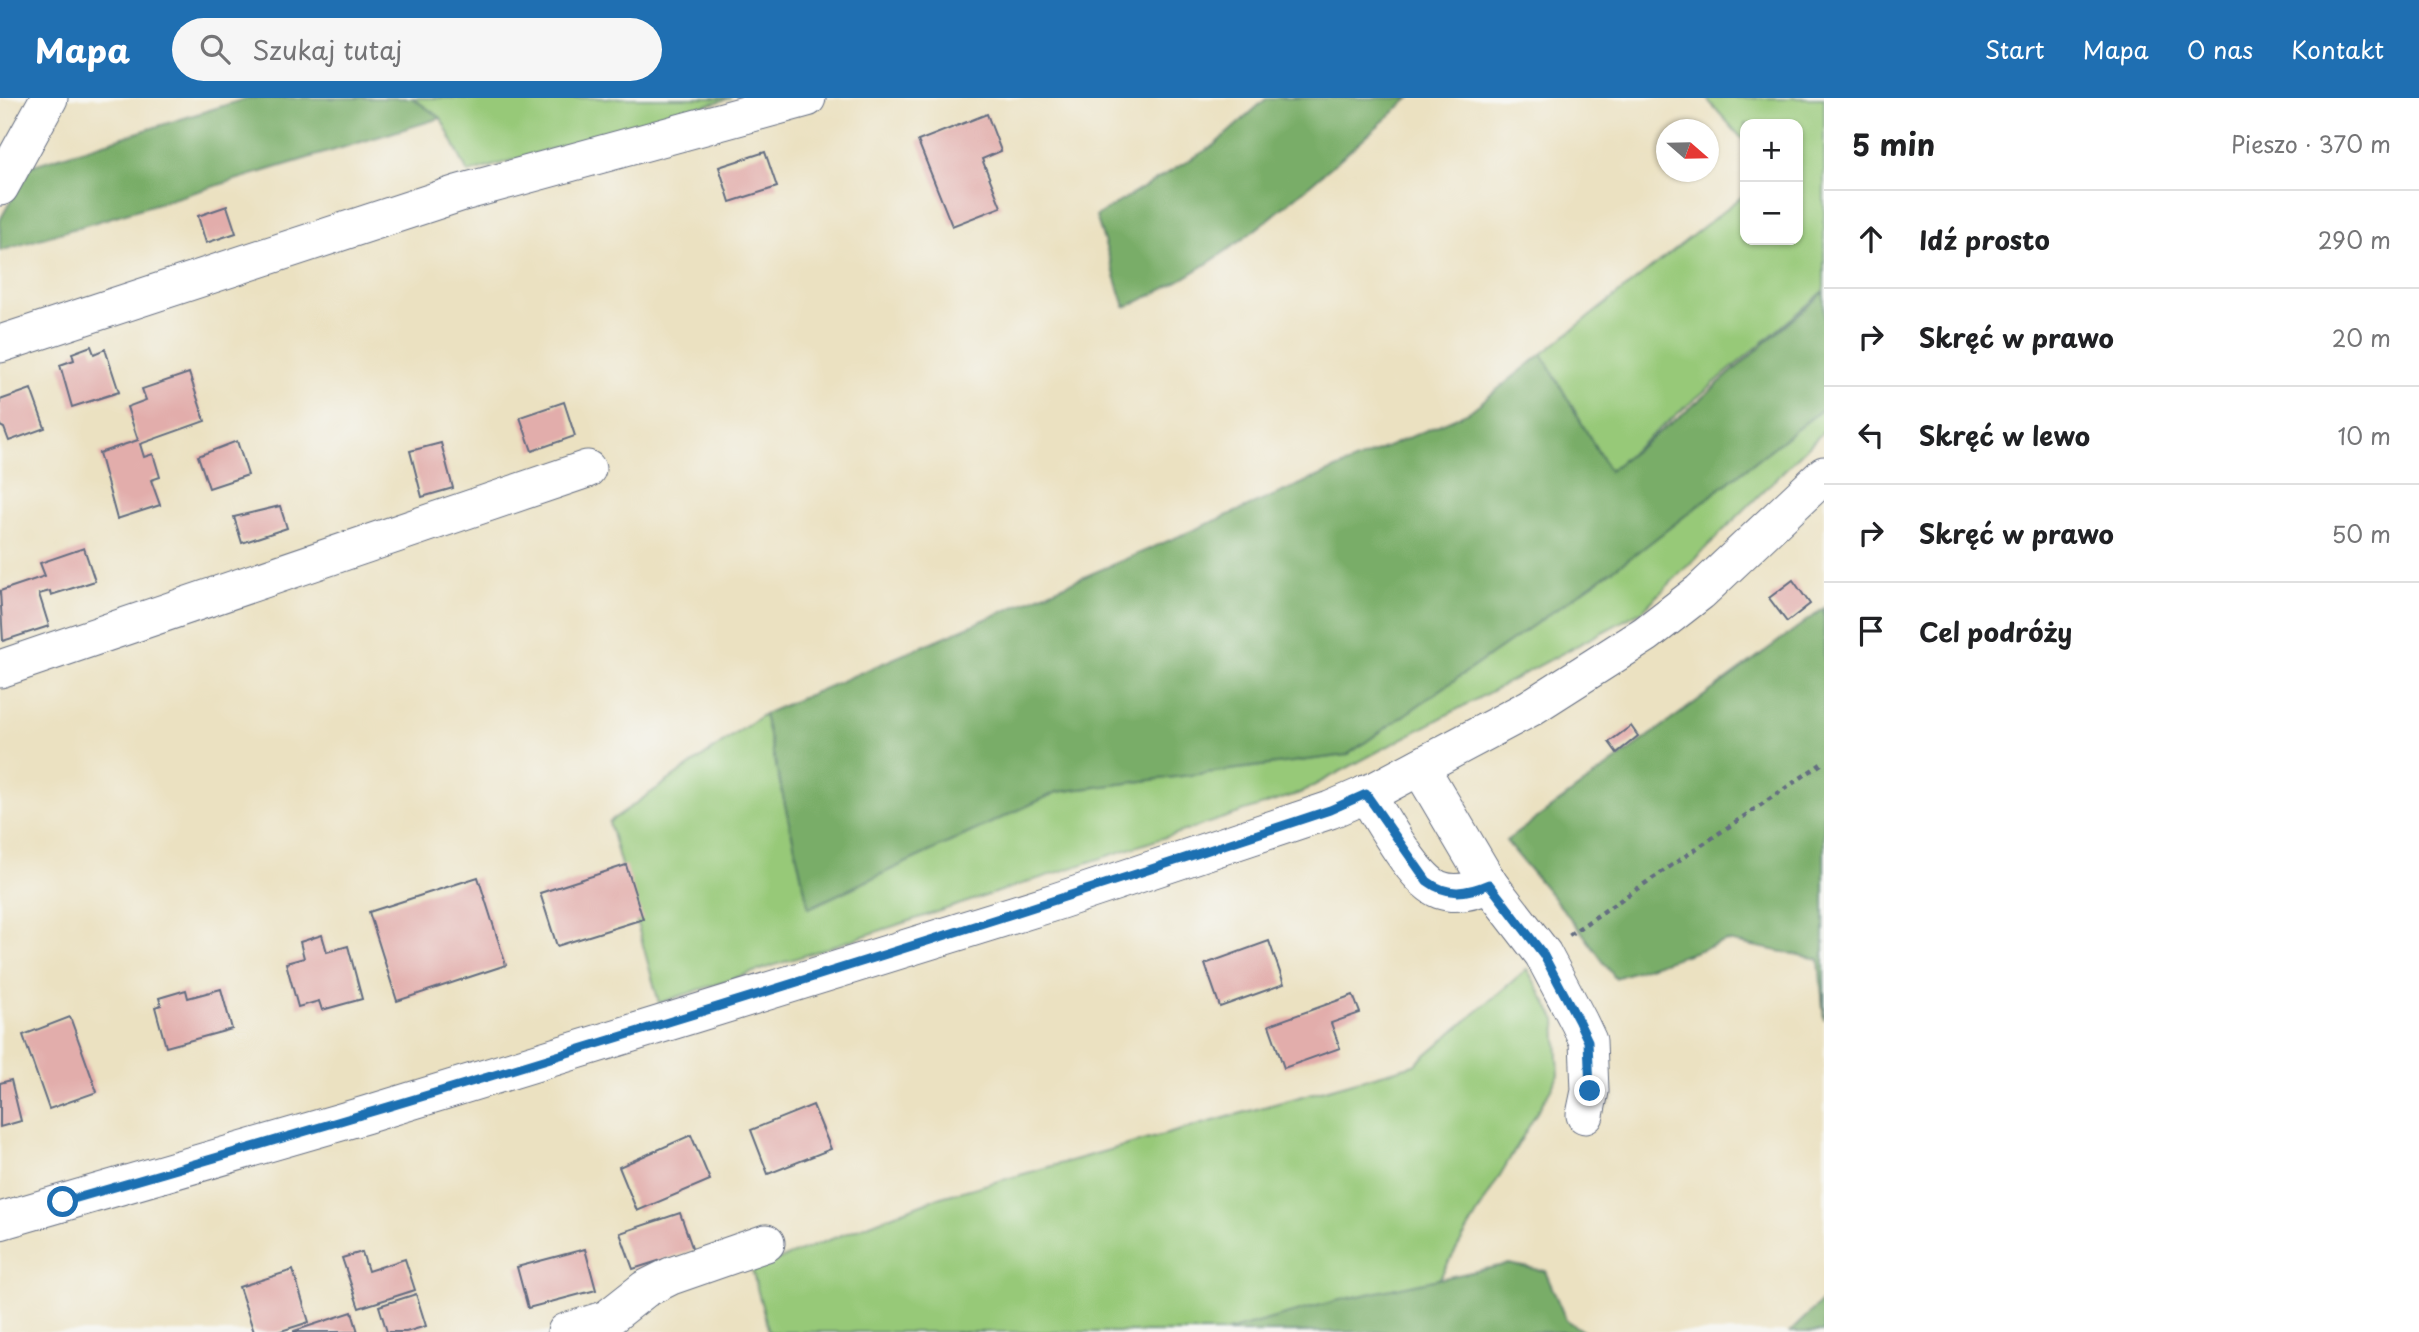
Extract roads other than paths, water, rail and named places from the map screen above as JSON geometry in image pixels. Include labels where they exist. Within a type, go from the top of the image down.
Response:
[{"type":"street","points":[[0,187],[50,98]]},
{"type":"street","points":[[0,344],[460,192],[807,98]]},
{"type":"street","points":[[0,669],[587,469]]},
{"type":"street","points":[[0,1221],[365,1115],[1019,913],[1330,810],[1420,767],[1530,708],[1646,634],[1700,592],[1824,475]]},
{"type":"street","points":[[1420,767],[1489,884],[1543,954],[1588,1041],[1590,1091],[1585,1115]]},
{"type":"street","points":[[1366,794],[1418,870],[1438,889],[1464,892],[1489,884]]},
{"type":"street","points":[[566,1332],[607,1319],[645,1289],[671,1276],[766,1243]]}]
